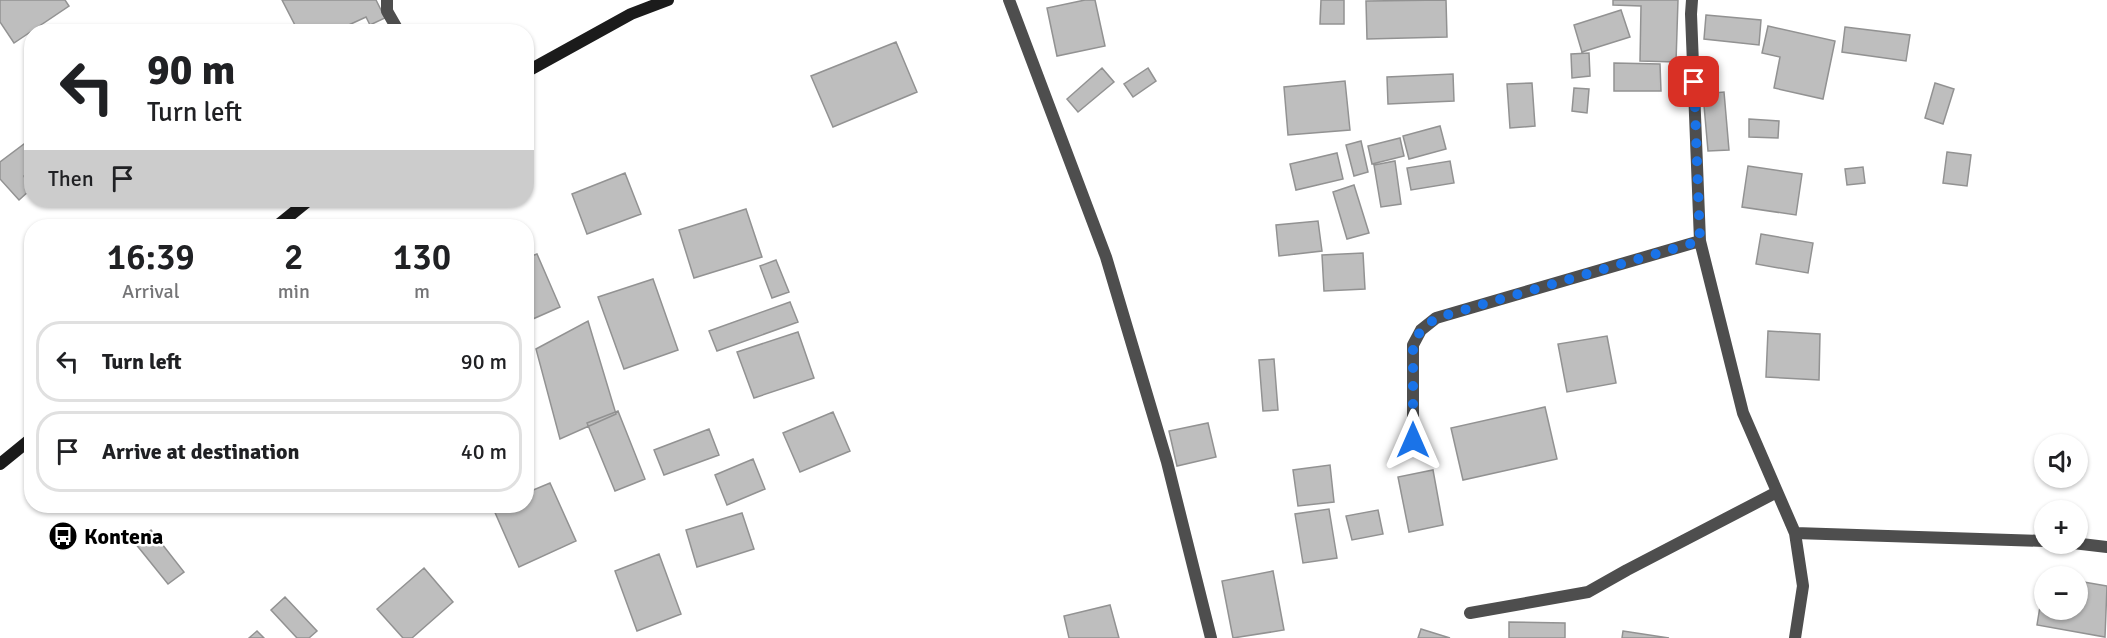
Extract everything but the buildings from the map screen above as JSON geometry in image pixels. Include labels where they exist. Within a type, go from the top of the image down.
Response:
[{"type":"street","points":[[387,0],[387,11],[394,24]]},
{"type":"street","points":[[534,68],[631,14],[668,0]]},
{"type":"street","points":[[1009,0],[1106,257],[1167,462],[1211,638]]},
{"type":"street","points":[[1692,0],[1700,241],[1743,413],[1795,533],[1803,586],[1795,638]]},
{"type":"street","points":[[286,219],[300,207]]},
{"type":"street","points":[[1413,440],[1413,345],[1421,330],[1436,318],[1700,241]]},
{"type":"street","points":[[0,464],[24,444]]},
{"type":"street","points":[[1470,613],[1588,592],[1777,492]]},
{"type":"street","points":[[1795,533],[2034,541]]},
{"type":"street","points":[[2088,545],[2107,547]]},
{"type":"place","name":"Kontena","points":[[63,536]]},
{"type":"route","points":[[1413,440],[1413,345],[1421,330],[1436,318],[1700,241],[1694,82]]}]
